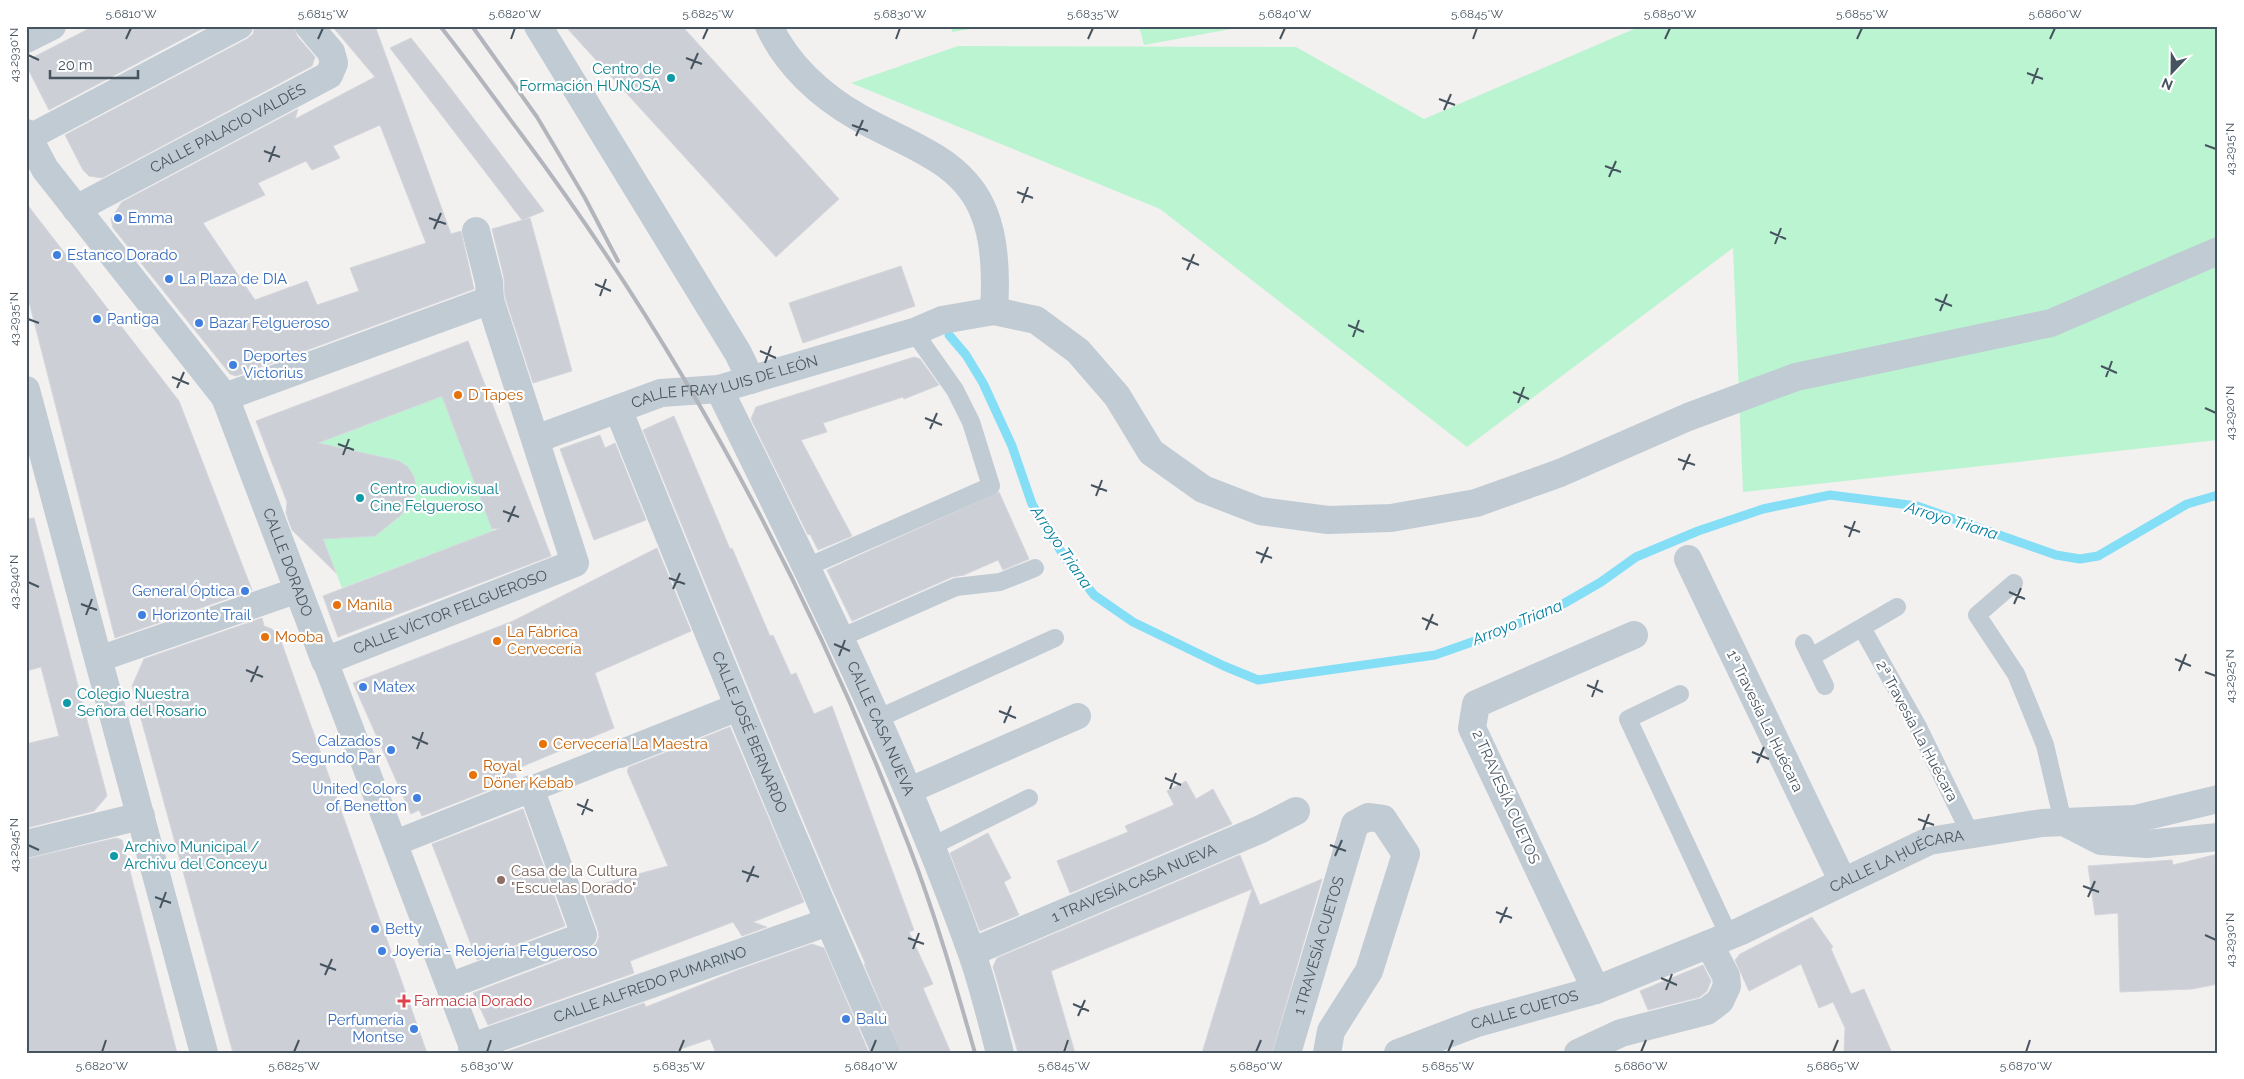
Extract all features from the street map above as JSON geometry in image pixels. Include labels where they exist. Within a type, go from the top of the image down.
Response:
[{"type":"street","points":[[26,40],[52,26]]},
{"type":"street","points":[[32,151],[240,26]]},
{"type":"street","name":"CALLE PALACIO VALDÉS","points":[[76,209],[329,75],[334,63],[331,52],[309,26]]},
{"type":"street","points":[[538,26],[738,353],[751,380]]},
{"type":"street","points":[[769,26],[797,70],[828,97],[857,117],[950,165],[971,190],[984,213],[991,236],[995,292],[994,311],[1036,320],[1078,351],[1117,396],[1151,452],[1203,489],[1260,511],[1328,520],[1392,518],[1476,503],[1560,473],[1688,416],[1796,377],[2051,323],[2218,251]]},
{"type":"street","name":"CALLE DORADO","points":[[32,151],[225,397],[473,1050]]},
{"type":"street","points":[[476,231],[489,282],[490,300],[536,439]]},
{"type":"street","points":[[225,397],[490,300]]},
{"type":"street","name":"CALLE FRAY LUIS DE LEÓN","points":[[536,439],[661,393],[719,389],[914,332],[942,320],[994,311]]},
{"type":"street","name":"CALLE CASA NUEVA","points":[[719,389],[807,567],[908,791],[972,952],[1000,1053]]},
{"type":"street","points":[[26,390],[204,1053]]},
{"type":"street","name":"CALLE JOSÉ BERNARDO","points":[[618,409],[738,707],[828,922],[886,1053]]},
{"type":"street","name":"CALLE VÍCTOR FELGUEROSO","points":[[325,661],[575,563],[536,439]]},
{"type":"street","name":"1ª Travesía La Ḥuécara","points":[[1688,560],[1843,882]]},
{"type":"street","points":[[99,659],[298,590]]},
{"type":"street","name":"2 TRAVESÍA CUETOS","points":[[1596,990],[1472,728],[1476,704],[1634,635]]},
{"type":"street","points":[[395,843],[738,707]]},
{"type":"street","points":[[908,791],[1078,716]]},
{"type":"street","points":[[449,986],[584,935],[531,788]]},
{"type":"street","name":"CALLE LA ḤUÉCARA","points":[[1596,990],[1719,940],[1929,841],[2042,823],[2135,819],[2218,799]]},
{"type":"street","name":"1 TRAVESÍA CASA NUEVA","points":[[972,952],[1261,829],[1296,811]]},
{"type":"street","points":[[26,844],[140,816]]},
{"type":"street","name":"1 TRAVESÍA CUETOS","points":[[1287,1053],[1355,824],[1368,817],[1383,819],[1406,854],[1369,971],[1331,1031],[1327,1053]]},
{"type":"street","points":[[2063,822],[2101,841],[2147,844],[2218,837]]},
{"type":"street","name":"CALLE ALFREDO PUMARINO","points":[[473,1050],[828,922]]},
{"type":"street","points":[[1578,1053],[1621,1033],[1707,1011],[1720,1001],[1727,986],[1719,940]]},
{"type":"street","name":"CALLE CUETOS","points":[[1398,1053],[1477,1023],[1596,990]]},
{"type":"lane","points":[[807,567],[991,486],[971,422],[955,390],[914,332]]},
{"type":"lane","points":[[840,638],[956,588],[1000,582],[1035,568]]},
{"type":"lane","points":[[2014,583],[1977,615],[2016,674],[2045,744],[2063,822]]},
{"type":"lane","points":[[1824,686],[1807,650],[1862,628],[1897,607]]},
{"type":"lane","name":"2ª Travesía La Ḥuécara","points":[[1862,628],[1918,728],[1971,834]]},
{"type":"lane","points":[[877,719],[1055,638]]},
{"type":"lane","points":[[1680,694],[1628,719],[1719,940]]},
{"type":"lane","points":[[930,847],[1029,798]]},
{"type":"green space","points":[[951,26],[990,26],[952,32]]},
{"type":"green space","points":[[1139,26],[1247,26],[1144,45]]},
{"type":"green space","points":[[1641,26],[2218,26],[2218,440],[1743,492],[1733,248],[1467,447],[1160,209],[851,83],[958,46],[1296,47],[1424,119]]},
{"type":"green space","points":[[442,396],[493,531],[342,588],[321,533],[335,537],[350,538],[378,531],[391,524],[402,514],[411,502],[416,489],[290,454]]},
{"type":"building","points":[[94,26],[207,26],[49,110],[26,65],[26,61]]},
{"type":"building","points":[[255,26],[294,26],[297,36],[315,57],[312,66],[102,178],[89,176],[83,170],[65,135],[247,39],[253,34]]},
{"type":"building","points":[[332,26],[375,26],[451,234],[461,231],[474,289],[236,376],[230,374],[113,228],[111,219],[122,202],[298,109],[295,119],[375,77]],"holes":[[[380,125],[426,243],[350,268],[359,291],[317,305],[307,281],[255,300],[203,223],[265,195],[258,183],[306,161],[312,170],[340,158],[333,146]]]},
{"type":"building","name":"Centro de Formación HUNOSA","points":[[565,26],[682,26],[839,199],[776,257]]},
{"type":"building","points":[[411,38],[544,211],[522,220],[390,48]]},
{"type":"building","points":[[26,203],[179,401],[252,590],[115,638],[26,290]]},
{"type":"building","points":[[530,218],[572,371],[533,383],[505,297],[504,278],[492,229]]},
{"type":"building","points":[[901,266],[915,306],[803,343],[789,303]]},
{"type":"building","points":[[468,341],[551,556],[338,637],[323,596],[501,528],[492,529],[442,396],[318,443],[399,461],[408,467],[414,477],[416,489],[413,499],[400,516],[375,536],[323,539],[336,573],[292,530],[286,513],[287,502],[256,421]]},
{"type":"building","points":[[914,357],[920,359],[939,385],[904,399],[903,397],[823,423],[827,432],[801,440],[852,536],[818,550],[810,534],[808,535],[751,419],[756,407]]},
{"type":"building","points":[[674,416],[730,549],[732,548],[770,636],[773,635],[791,675],[796,673],[814,714],[832,706],[914,930],[909,932],[933,984],[923,988],[951,1053],[901,1053],[643,430]]},
{"type":"building","points":[[600,435],[605,448],[615,443],[646,520],[594,540],[560,449]]},
{"type":"building","points":[[999,492],[1029,559],[1003,570],[998,560],[964,575],[952,577],[852,621],[827,570]]},
{"type":"building","name":"Colegio Nuestra Señora del Rosario","points":[[34,518],[107,796],[94,811],[26,828],[26,744],[59,736],[41,667],[26,671],[26,519]]},
{"type":"building","points":[[657,548],[691,631],[595,673],[614,728],[514,770],[517,779],[422,816],[419,810],[411,814],[353,683],[513,621]]},
{"type":"building","points":[[262,618],[264,626],[272,629],[280,638],[427,1053],[233,1053],[132,686],[144,659]]},
{"type":"building","points":[[730,727],[804,902],[753,922],[767,927],[742,936],[733,922],[630,961],[634,973],[488,1025],[473,993],[589,949],[596,944],[599,937],[598,930],[583,889],[668,866],[627,771],[629,767]]},
{"type":"building","points":[[1186,781],[1196,799],[1213,789],[1232,824],[1070,893],[1057,861],[1128,832],[1125,826],[1174,805],[1167,791]]},
{"type":"building","name":"Casa de la Cultura \"Escuelas Dorado\"","points":[[523,809],[565,926],[477,960],[432,844]]},
{"type":"building","points":[[988,833],[1011,878],[1004,882],[1019,915],[980,931],[950,853]]},
{"type":"building","points":[[116,838],[122,840],[177,1053],[29,1053],[26,1039],[26,859]]},
{"type":"building","points":[[2218,854],[2218,984],[2192,989],[2120,992],[2118,913],[2095,915],[2088,866],[2172,860],[2173,865]]},
{"type":"building","points":[[1240,855],[1260,905],[1322,879],[1272,1053],[1202,1053],[1252,889],[1051,971],[1075,1053],[1018,1053],[993,967],[997,958]]},
{"type":"building","points":[[1812,917],[1833,947],[1831,949],[1851,994],[1864,989],[1892,1053],[1844,1053],[1845,1028],[1833,1002],[1819,1008],[1801,964],[1749,991],[1735,960],[1740,954]]},
{"type":"building","points":[[812,944],[824,948],[869,1053],[716,1053],[710,1039],[669,1053],[503,1053],[644,1003],[646,1007],[738,970]]},
{"type":"building","points":[[1703,965],[1711,981],[1707,991],[1700,997],[1648,1010],[1640,991]]},
{"type":"waterway","name":"Arroyo Triana","points":[[949,335],[966,355],[983,383],[1012,446],[1032,504],[1065,558],[1094,595],[1133,622],[1224,666],[1258,680],[1435,655],[1492,635],[1563,604],[1601,582],[1636,557],[1698,531],[1763,509],[1830,495],[1917,506],[2056,555],[2080,559],[2098,556],[2187,504],[2218,495]]},
{"type":"railway","points":[[440,26],[521,134],[580,217],[636,301],[689,388],[739,477],[786,567],[830,659],[871,752],[909,846],[952,975],[975,1053]]},
{"type":"railway","points":[[472,26],[537,117],[585,198],[618,261]]},
{"type":"place","name":"Centro de Formación HUNOSA","points":[[671,78]]},
{"type":"place","name":"Emma","points":[[118,218]]},
{"type":"place","name":"Estanco Dorado","points":[[57,255]]},
{"type":"place","name":"La Plaza de DIA","points":[[169,279]]},
{"type":"place","name":"Pantiga","points":[[97,319]]},
{"type":"place","name":"Bazar Felgueroso","points":[[199,323]]},
{"type":"place","name":"Deportes Victorius","points":[[233,365]]},
{"type":"place","name":"D Tapes","points":[[458,395]]},
{"type":"place","name":"Centro audiovisual Cine Felgueroso","points":[[360,498]]},
{"type":"place","name":"General Óptica","points":[[245,591]]},
{"type":"place","name":"Manila","points":[[337,605]]},
{"type":"place","name":"Horizonte Trail","points":[[142,615]]},
{"type":"place","name":"Mooba","points":[[265,637]]},
{"type":"place","name":"La Fábrica Cervecería","points":[[497,641]]},
{"type":"place","name":"Matex","points":[[363,687]]},
{"type":"place","name":"Colegio Nuestra Señora del Rosario","points":[[67,703]]},
{"type":"place","name":"Cervecería La Maestra","points":[[543,744]]},
{"type":"place","name":"Calzados Segundo Par","points":[[391,750]]},
{"type":"place","name":"Royal Döner Kebab","points":[[473,775]]},
{"type":"place","name":"United Colors of Benetton","points":[[417,798]]},
{"type":"place","name":"Archivo Municipal / Archivu del Conceyu","points":[[114,856]]},
{"type":"place","name":"Casa de la Cultura \"Escuelas Dorado\"","points":[[501,880]]},
{"type":"place","name":"Betty","points":[[375,929]]},
{"type":"place","name":"Joyería - Relojería Felgueroso","points":[[382,951]]},
{"type":"place","name":"Farmacia Dorado","points":[[404,1001]]},
{"type":"place","name":"Balú","points":[[846,1019]]},
{"type":"place","name":"Perfumería Montse","points":[[414,1029]]}]
